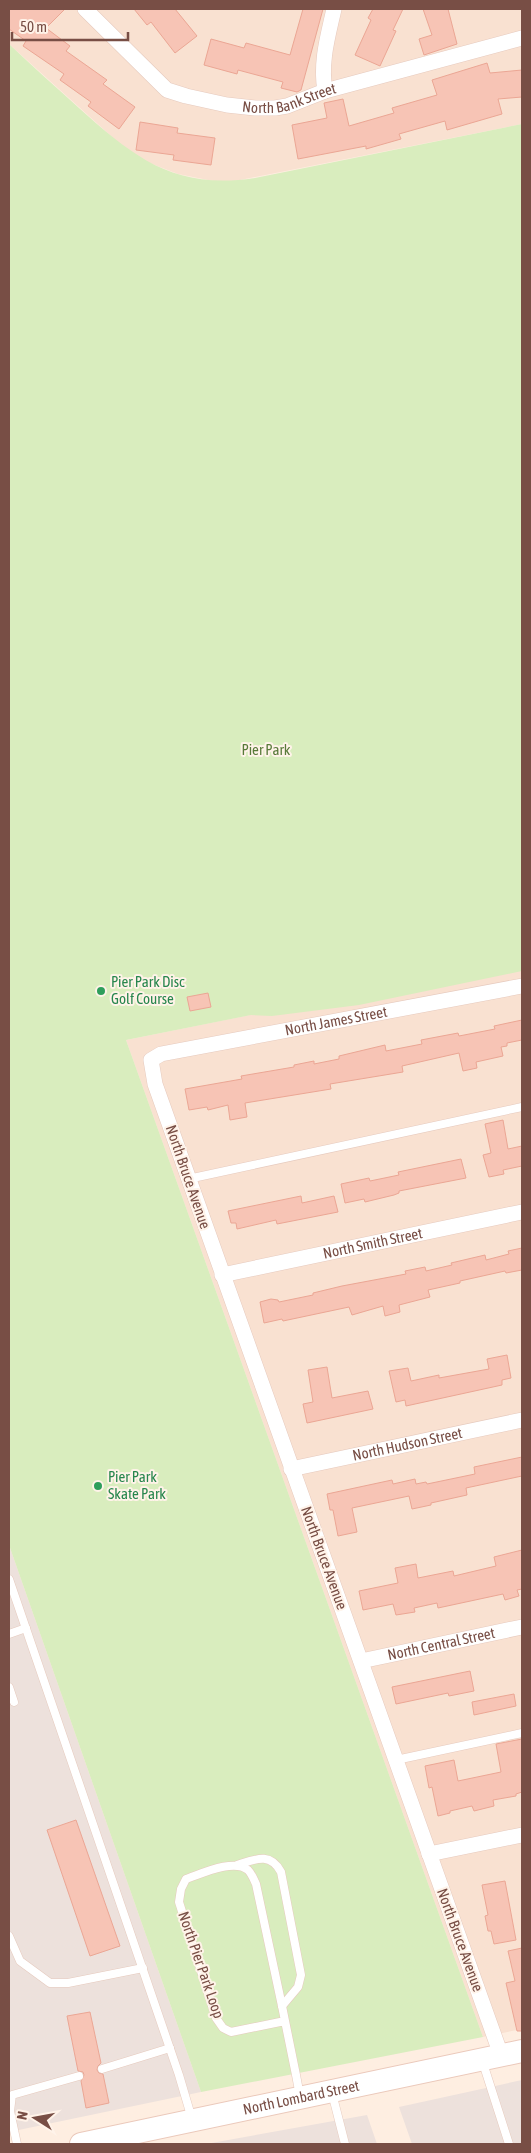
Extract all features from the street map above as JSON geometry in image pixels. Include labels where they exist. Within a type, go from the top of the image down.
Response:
[{"type":"main road","name":"North Lombard Street","points":[[81,2144],[502,2055]]},
{"type":"street","name":"North Bank Street","points":[[85,9],[160,84],[174,93],[227,105],[275,108],[287,106],[325,91],[522,38]]},
{"type":"street","points":[[325,91],[322,74],[323,62],[334,9]]},
{"type":"street","name":"North James Street","points":[[151,1060],[161,1054],[522,986]]},
{"type":"street","name":"North Bruce Avenue","points":[[151,1060],[155,1084],[188,1179],[502,2055]]},
{"type":"street","name":"North Smith Street","points":[[222,1275],[522,1212]]},
{"type":"street","name":"North Hudson Street","points":[[291,1469],[522,1420]]},
{"type":"street","name":"North Central Street","points":[[361,1662],[522,1627]]},
{"type":"street","points":[[430,1854],[522,1835]]},
{"type":"lane","points":[[188,1179],[522,1107]]},
{"type":"lane","points":[[9,1579],[170,2048],[193,2121]]},
{"type":"lane","points":[[9,1634],[26,1628]]},
{"type":"lane","points":[[9,1686],[14,1702]]},
{"type":"lane","points":[[396,1760],[522,1733]]},
{"type":"lane","points":[[233,1866],[257,1859],[267,1859],[276,1863],[281,1872],[301,1975],[298,1987],[282,2006]]},
{"type":"lane","points":[[233,1866],[243,1867],[248,1871],[256,1884],[300,2098]]},
{"type":"lane","name":"North Pier Park Loop","points":[[233,1866],[218,1868],[186,1879],[181,1889],[180,1902],[216,2018],[224,2028],[231,2032],[285,2021]]},
{"type":"lane","points":[[9,1936],[20,1961],[50,1983],[68,1983],[142,1968]]},
{"type":"lane","points":[[102,2069],[170,2048]]},
{"type":"lane","points":[[502,2055],[509,2144]]},
{"type":"lane","points":[[17,2144],[10,2111],[12,2095],[79,2076]]},
{"type":"lane","points":[[331,2091],[345,2144]]},
{"type":"shaded area","points":[[9,9],[522,9],[522,124],[235,181],[213,181],[178,174],[147,162],[121,145],[9,44]]},
{"type":"shaded area","points":[[522,960],[522,2029],[483,2037],[126,1040]]},
{"type":"shaded area","points":[[9,1545],[201,2092],[9,2132]]},
{"type":"shaded area","points":[[522,2080],[522,2144],[412,2144],[399,2107]]},
{"type":"shaded area","points":[[367,2115],[377,2144],[206,2144]]},
{"type":"green space","name":"Pier Park","points":[[9,44],[100,126],[139,156],[158,167],[179,175],[202,179],[227,181],[255,178],[522,124],[522,971],[359,1005],[272,1016],[251,1015],[126,1040],[483,2037],[201,2092],[9,1545]]},
{"type":"building","points":[[9,9],[65,9],[46,28],[70,46],[66,51],[107,80],[103,84],[135,107],[119,129],[88,106],[91,102],[60,80],[64,74],[23,46],[26,41],[9,29]]},
{"type":"building","points":[[134,9],[175,9],[197,36],[175,53],[151,22],[147,25]]},
{"type":"building","points":[[303,9],[323,9],[301,90],[297,92],[281,88],[283,82],[238,70],[237,74],[204,65],[211,39],[244,48],[246,43],[290,55]]},
{"type":"building","points":[[373,9],[403,9],[393,30],[396,31],[380,66],[355,55],[371,20],[368,18]]},
{"type":"building","points":[[423,9],[448,9],[457,44],[424,55],[419,39],[432,35]]},
{"type":"building","points":[[487,63],[490,73],[522,70],[522,97],[498,99],[502,114],[447,130],[445,121],[399,134],[401,139],[366,149],[366,146],[298,159],[292,125],[327,118],[324,103],[343,99],[349,126],[394,113],[392,108],[437,95],[432,80]]},
{"type":"building","points":[[140,122],[178,128],[177,133],[215,138],[211,165],[173,160],[174,155],[136,150]]},
{"type":"building","points":[[208,993],[211,1007],[190,1011],[187,997]]},
{"type":"building","points":[[522,1020],[522,1040],[507,1043],[507,1046],[501,1047],[503,1056],[476,1062],[477,1068],[463,1071],[459,1053],[402,1066],[403,1072],[330,1084],[331,1089],[245,1103],[247,1117],[230,1120],[228,1105],[208,1110],[207,1107],[189,1110],[185,1089],[242,1079],[241,1076],[294,1067],[294,1065],[314,1061],[314,1064],[339,1059],[339,1056],[385,1045],[386,1051],[422,1044],[421,1040],[458,1033],[459,1036],[495,1029],[494,1026]]},
{"type":"building","points":[[503,1120],[508,1149],[522,1146],[522,1166],[503,1170],[504,1174],[489,1177],[483,1155],[491,1153],[485,1124]]},
{"type":"building","points":[[461,1159],[466,1178],[399,1191],[399,1193],[394,1195],[365,1202],[364,1199],[345,1203],[341,1184],[369,1178],[370,1181],[399,1175],[398,1172]]},
{"type":"building","points":[[301,1196],[302,1203],[334,1196],[338,1212],[277,1224],[276,1220],[237,1229],[236,1223],[231,1223],[228,1211]]},
{"type":"building","points":[[522,1248],[522,1270],[506,1273],[505,1271],[428,1290],[430,1297],[399,1305],[400,1312],[385,1316],[383,1306],[352,1315],[349,1307],[283,1321],[282,1319],[264,1323],[260,1302],[271,1299],[278,1300],[279,1302],[313,1295],[313,1293],[342,1286],[406,1274],[405,1271],[425,1267],[426,1271],[485,1255],[486,1260],[509,1254],[508,1251]]},
{"type":"building","points":[[507,1355],[511,1378],[502,1380],[502,1385],[406,1406],[405,1400],[396,1402],[389,1371],[408,1368],[411,1381],[439,1375],[439,1378],[489,1369],[487,1359]]},
{"type":"building","points":[[327,1367],[332,1398],[368,1391],[373,1409],[307,1423],[303,1404],[313,1402],[308,1370]]},
{"type":"building","points":[[522,1457],[522,1476],[466,1488],[467,1495],[412,1509],[409,1496],[352,1508],[357,1532],[338,1536],[333,1510],[330,1510],[327,1494],[392,1480],[393,1484],[415,1479],[416,1484],[426,1482],[427,1484],[475,1474],[474,1467]]},
{"type":"building","points":[[522,1550],[522,1589],[517,1590],[519,1596],[505,1600],[503,1594],[438,1608],[437,1603],[414,1608],[415,1612],[396,1615],[393,1604],[363,1610],[359,1591],[398,1583],[395,1568],[416,1564],[418,1578],[453,1571],[454,1576],[496,1566],[494,1557]]},
{"type":"building","points":[[470,1671],[474,1691],[449,1696],[448,1693],[396,1704],[392,1687]]},
{"type":"building","points":[[514,1694],[516,1706],[474,1715],[472,1702]]},
{"type":"building","points":[[522,1739],[522,1792],[516,1794],[516,1796],[493,1800],[494,1806],[474,1811],[472,1806],[438,1816],[432,1787],[429,1788],[425,1766],[454,1760],[458,1781],[501,1772],[496,1744]]},
{"type":"building","points":[[76,1820],[120,1946],[90,1956],[47,1830]]},
{"type":"building","points":[[505,1881],[516,1940],[494,1944],[491,1931],[488,1931],[485,1916],[488,1915],[482,1885]]},
{"type":"building","points":[[522,1948],[522,2031],[517,2031],[506,1983],[515,1981],[508,1951]]},
{"type":"building","points":[[90,2012],[101,2063],[97,2070],[103,2074],[109,2103],[86,2108],[81,2081],[84,2075],[83,2072],[78,2071],[67,2016]]},
{"type":"place","name":"Pier Park Disc Golf Course","points":[[101,991]]},
{"type":"place","name":"Pier Park Skate Park","points":[[98,1486]]}]
